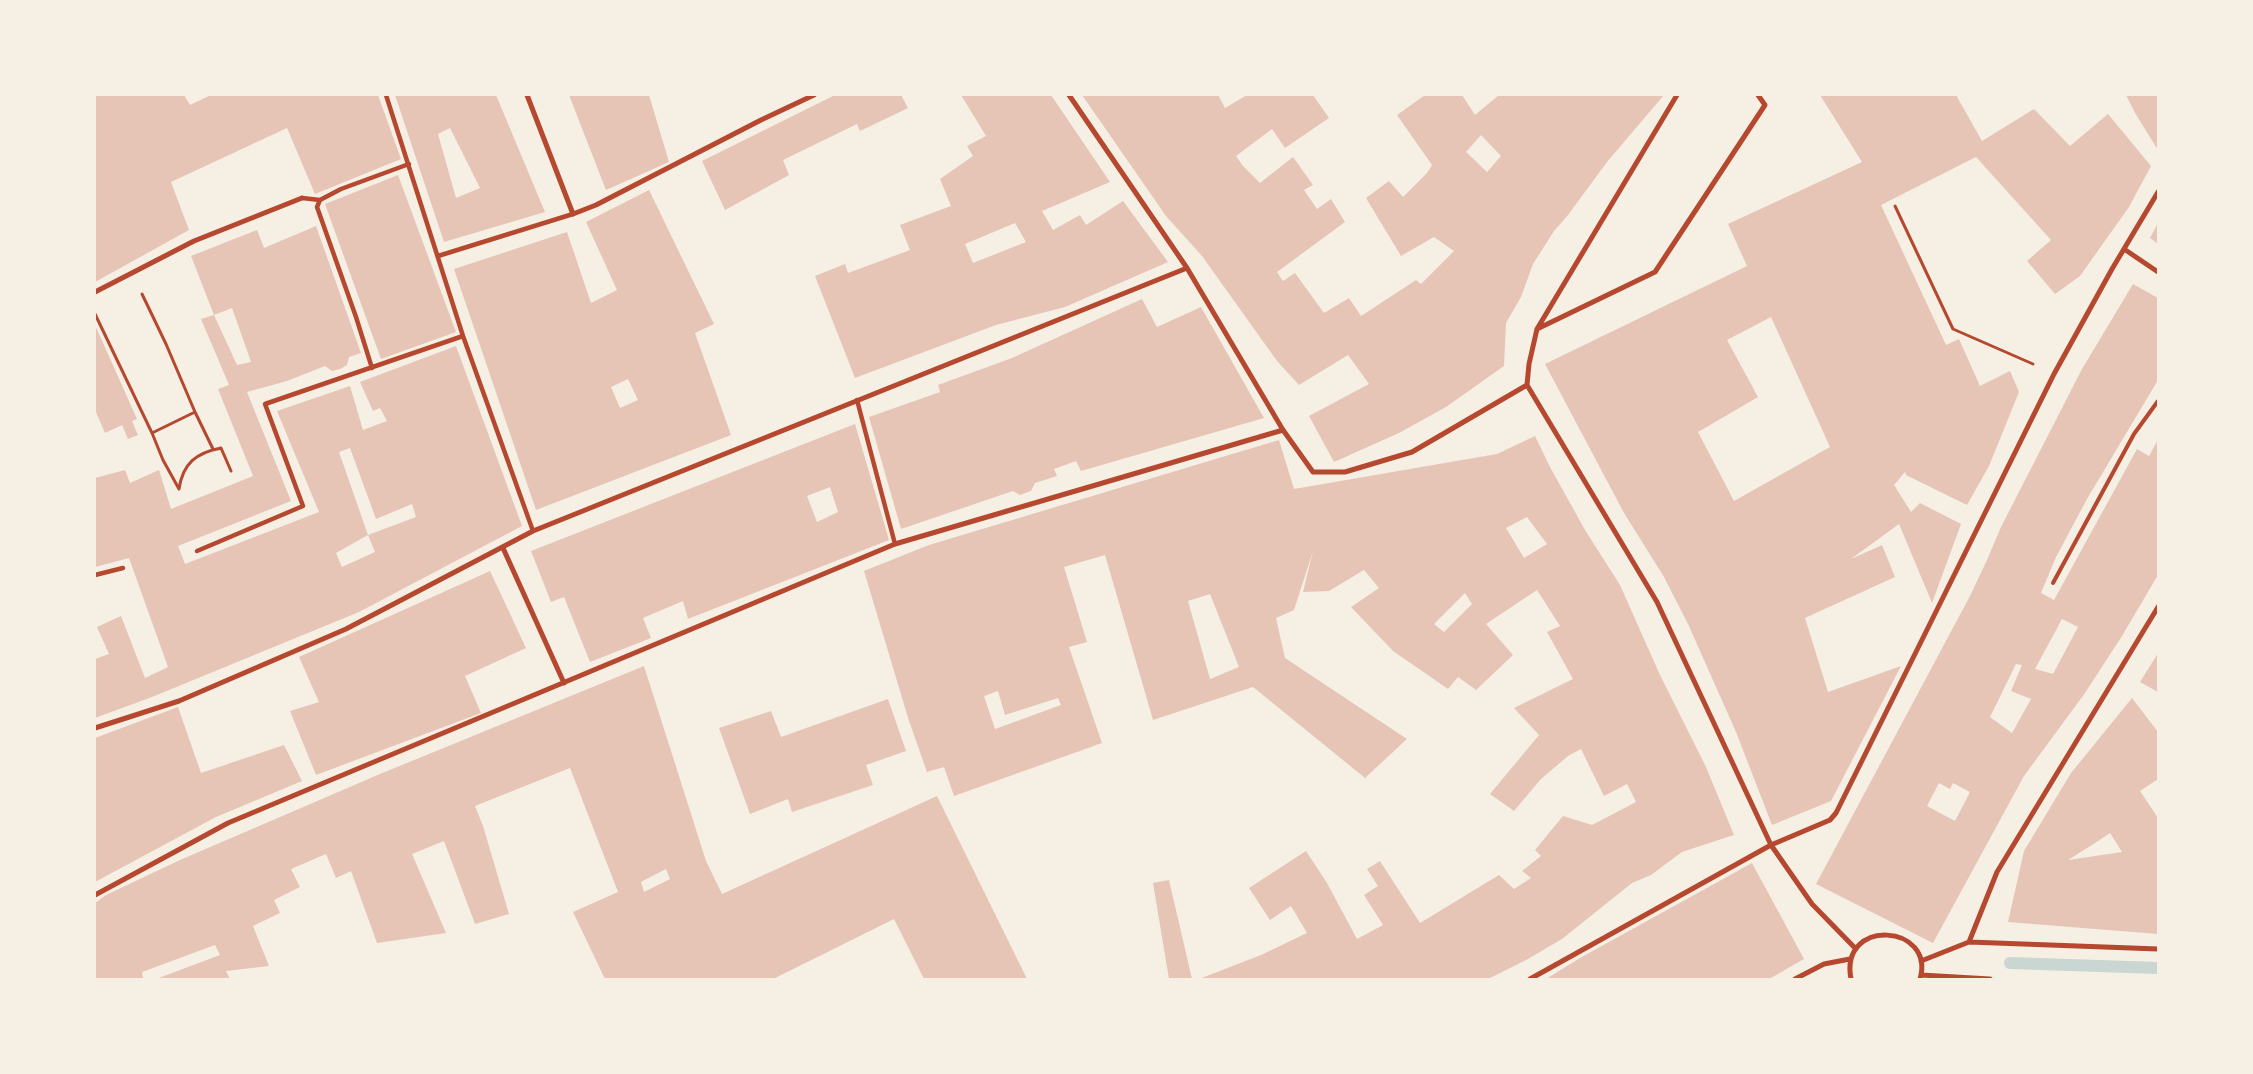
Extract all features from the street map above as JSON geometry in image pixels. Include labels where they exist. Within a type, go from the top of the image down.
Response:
[{"type":"street","points":[[386,95],[410,164],[463,336],[533,531]]},
{"type":"street","points":[[527,95],[573,214]]},
{"type":"street","points":[[438,256],[596,206],[814,95]]},
{"type":"street","points":[[1069,95],[1187,268],[1283,430],[1313,472],[1345,472],[1412,452],[1528,385]]},
{"type":"street","points":[[1677,95],[1538,329],[1529,364],[1528,385],[1657,602],[1771,845],[1812,904],[1856,949]]},
{"type":"street","points":[[1538,329],[1655,272],[1765,105],[1758,95]]},
{"type":"street","points":[[95,292],[194,242],[302,198],[320,200],[341,189],[410,164]]},
{"type":"street","points":[[1530,979],[1771,845],[1830,820],[1836,814],[2054,374],[2158,192]]},
{"type":"street","points":[[320,200],[317,207],[372,368]]},
{"type":"street","points":[[2124,249],[2158,272]]},
{"type":"street","points":[[95,728],[180,701],[346,629],[533,531],[1187,268]]},
{"type":"street","points":[[197,551],[303,506],[265,404],[463,336]]},
{"type":"street","points":[[857,400],[895,544]]},
{"type":"street","points":[[95,895],[228,823],[895,544],[1283,430]]},
{"type":"street","points":[[503,548],[564,683]]},
{"type":"street","points":[[95,574],[123,568]]},
{"type":"street","points":[[1969,942],[1997,872],[2158,607]]},
{"type":"street","points":[[1851,979],[1850,960],[1856,949],[1864,940],[1875,935],[1887,934],[1899,936],[1917,951],[1921,961],[1921,977],[1990,979]]},
{"type":"street","points":[[1921,961],[1969,942],[2158,949]]},
{"type":"street","points":[[1794,979],[1824,964],[1850,960]]},
{"type":"lane","points":[[2052,583],[2134,434],[2158,401]]},
{"type":"path","points":[[1895,206],[1953,329],[2054,374]]},
{"type":"path","points":[[135,272],[140,290],[213,449]]},
{"type":"path","points":[[95,313],[163,460],[179,489],[181,475],[187,465],[196,457],[213,449],[221,448],[231,471]]},
{"type":"path","points":[[152,433],[195,412]]},
{"type":"building","points":[[95,95],[184,95],[190,105],[211,95],[378,95],[401,159],[315,194],[287,128],[171,182],[189,230],[95,282]]},
{"type":"building","points":[[395,95],[496,95],[545,212],[444,242]],"holes":[[[450,128],[480,188],[456,198],[438,134]]]},
{"type":"building","points":[[569,95],[649,95],[669,162],[606,190]]},
{"type":"building","points":[[835,95],[901,95],[908,108],[860,131],[857,124],[783,160],[789,175],[725,210],[702,161]]},
{"type":"building","points":[[961,95],[1051,95],[1110,182],[1042,211],[1053,230],[1080,215],[1086,225],[1123,201],[1168,262],[1065,307],[996,325],[855,378],[815,276],[845,264],[848,273],[910,250],[900,225],[951,206],[940,179],[973,156],[967,146],[986,136]],"holes":[[[1015,223],[1026,242],[973,263],[965,244]]]},
{"type":"building","points":[[1082,95],[1218,95],[1225,108],[1247,95],[1313,95],[1329,118],[1285,148],[1272,129],[1236,156],[1260,183],[1293,157],[1313,185],[1304,190],[1317,209],[1331,199],[1345,222],[1277,272],[1283,281],[1295,273],[1324,313],[1349,298],[1361,316],[1416,280],[1421,284],[1454,251],[1434,237],[1401,256],[1366,198],[1389,181],[1403,197],[1427,173],[1432,165],[1397,115],[1425,95],[1462,95],[1475,115],[1499,95],[1664,95],[1607,162],[1554,231],[1533,264],[1521,297],[1506,323],[1504,366],[1446,407],[1399,433],[1334,462],[1309,416],[1369,384],[1348,355],[1299,385],[1277,361],[1202,256],[1166,216]],"holes":[[[1481,135],[1501,156],[1487,172],[1466,152]]]},
{"type":"building","points":[[1820,95],[1956,95],[1982,141],[2034,109],[2070,146],[2108,114],[2151,166],[2129,207],[2080,276],[2055,294],[2027,261],[2051,240],[1976,157],[1881,205],[1946,345],[1959,339],[1980,386],[2010,371],[2019,392],[1989,466],[1967,505],[1906,475],[1905,472],[1894,485],[1911,512],[1920,503],[1961,524],[1932,603],[1899,524],[1851,559],[1882,545],[1895,577],[1805,618],[1828,692],[1901,666],[1831,801],[1772,825],[1736,732],[1688,624],[1664,577],[1624,513],[1545,364],[1747,266],[1728,224],[1862,162]],"holes":[[[1771,317],[1830,447],[1734,501],[1698,432],[1758,397],[1727,340]]]},
{"type":"building","points":[[2126,95],[2158,95],[2158,150],[2135,113]]},
{"type":"building","points":[[398,175],[456,332],[381,359],[325,204]]},
{"type":"building","points":[[649,190],[714,324],[695,333],[731,435],[536,510],[454,269],[567,232],[591,303],[617,290],[586,222]],"holes":[[[628,379],[638,400],[620,408],[611,387]]]},
{"type":"building","points":[[2158,223],[2158,244],[2150,238]]},
{"type":"building","points":[[316,226],[361,353],[349,357],[347,365],[340,369],[332,371],[325,366],[287,381],[247,392],[291,501],[178,546],[185,564],[319,512],[277,411],[350,386],[363,430],[387,421],[380,408],[373,411],[360,382],[456,346],[522,526],[359,612],[152,697],[95,718],[95,659],[109,654],[97,627],[121,616],[145,678],[168,667],[129,558],[95,567],[95,478],[125,470],[130,483],[159,470],[171,509],[253,476],[218,389],[229,385],[201,319],[214,315],[191,256],[257,230],[264,248]],"holes":[[[232,308],[251,362],[237,365],[214,315]],[[350,448],[376,519],[412,504],[416,517],[368,535],[339,452]],[[368,535],[375,552],[342,567],[336,553]]]},
{"type":"building","points":[[2133,284],[2158,298],[2158,380],[2087,499],[2056,557],[2041,593],[2054,600],[2137,449],[2149,456],[2158,440],[2158,575],[2085,693],[2024,776],[1933,943],[1816,884],[1970,596],[2001,527],[2082,369]],"holes":[[[2062,619],[2078,627],[2053,674],[2035,669]],[[2016,664],[2022,665],[2011,691],[2031,699],[2012,733],[1990,717]],[[1939,783],[1950,789],[1953,783],[1970,792],[1955,821],[1927,806]]]},
{"type":"building","points":[[1142,299],[1157,327],[1201,307],[1264,418],[1081,471],[1076,461],[1054,469],[1057,476],[1035,483],[1031,491],[1020,495],[1013,491],[901,529],[869,417],[940,392],[938,385],[1012,358]]},
{"type":"building","points":[[95,325],[137,419],[132,421],[138,435],[128,439],[122,425],[105,433],[95,410]]},
{"type":"building","points":[[855,424],[889,540],[688,619],[683,601],[643,618],[651,638],[590,662],[564,597],[551,602],[531,551]],"holes":[[[830,487],[838,512],[817,522],[807,496]]]},
{"type":"building","points":[[1535,436],[1585,530],[1620,585],[1660,675],[1706,767],[1734,835],[1682,852],[1651,875],[1632,883],[1562,939],[1528,959],[1488,979],[1199,979],[1261,955],[1307,933],[1291,906],[1270,920],[1249,888],[1306,851],[1327,883],[1357,939],[1383,925],[1364,895],[1378,886],[1367,869],[1380,861],[1420,923],[1499,875],[1514,889],[1531,878],[1522,871],[1541,856],[1535,850],[1563,816],[1592,825],[1636,802],[1627,784],[1604,796],[1581,749],[1568,756],[1541,779],[1514,811],[1490,794],[1539,735],[1514,708],[1573,679],[1547,632],[1560,626],[1537,590],[1486,624],[1513,655],[1476,690],[1458,677],[1448,689],[1393,651],[1351,607],[1379,588],[1364,570],[1329,591],[1303,592],[1313,551],[1294,610],[1276,618],[1285,658],[1407,739],[1365,778],[1253,687],[1153,720],[1105,555],[1064,567],[1087,642],[1069,647],[1102,743],[954,796],[944,767],[927,772],[909,721],[864,571],[929,545],[1279,440],[1294,489],[1497,454]],"holes":[[[1527,517],[1547,544],[1524,558],[1506,528]],[[1465,593],[1472,604],[1444,632],[1434,624]],[[1210,594],[1239,667],[1210,679],[1188,601]],[[998,691],[1005,715],[1058,698],[1061,705],[995,729],[984,696]]]},
{"type":"building","points":[[490,571],[526,648],[465,676],[481,713],[316,775],[290,711],[319,702],[299,657]]},
{"type":"building","points":[[2158,653],[2158,692],[2140,682]]},
{"type":"building","points":[[644,666],[706,861],[722,894],[937,796],[1027,979],[924,979],[894,919],[773,979],[605,979],[573,912],[618,892],[570,768],[475,806],[483,826],[509,914],[475,924],[444,841],[412,854],[446,933],[377,943],[351,871],[336,878],[326,854],[291,869],[300,887],[274,900],[280,913],[253,926],[269,966],[226,971],[230,979],[156,979],[220,955],[215,945],[142,972],[143,979],[95,979],[95,903],[106,895],[180,860],[380,774]],"holes":[[[666,869],[670,879],[644,892],[641,882]]]},
{"type":"building","points":[[2132,698],[2158,732],[2158,779],[2140,791],[2158,818],[2158,934],[2008,922],[2024,851],[2071,773]],"holes":[[[2110,833],[2122,852],[2068,860]]]},
{"type":"building","points":[[888,699],[906,751],[866,765],[873,785],[792,812],[788,799],[750,814],[719,728],[771,711],[781,737]]},
{"type":"building","points":[[178,707],[201,773],[284,745],[302,781],[216,817],[95,882],[95,738]]},
{"type":"building","points":[[1752,863],[1804,959],[1769,979],[1546,979],[1580,958]]},
{"type":"building","points":[[1169,880],[1192,979],[1169,979],[1153,883]]},
{"type":"waterway","points":[[2010,963],[2158,968]]}]
